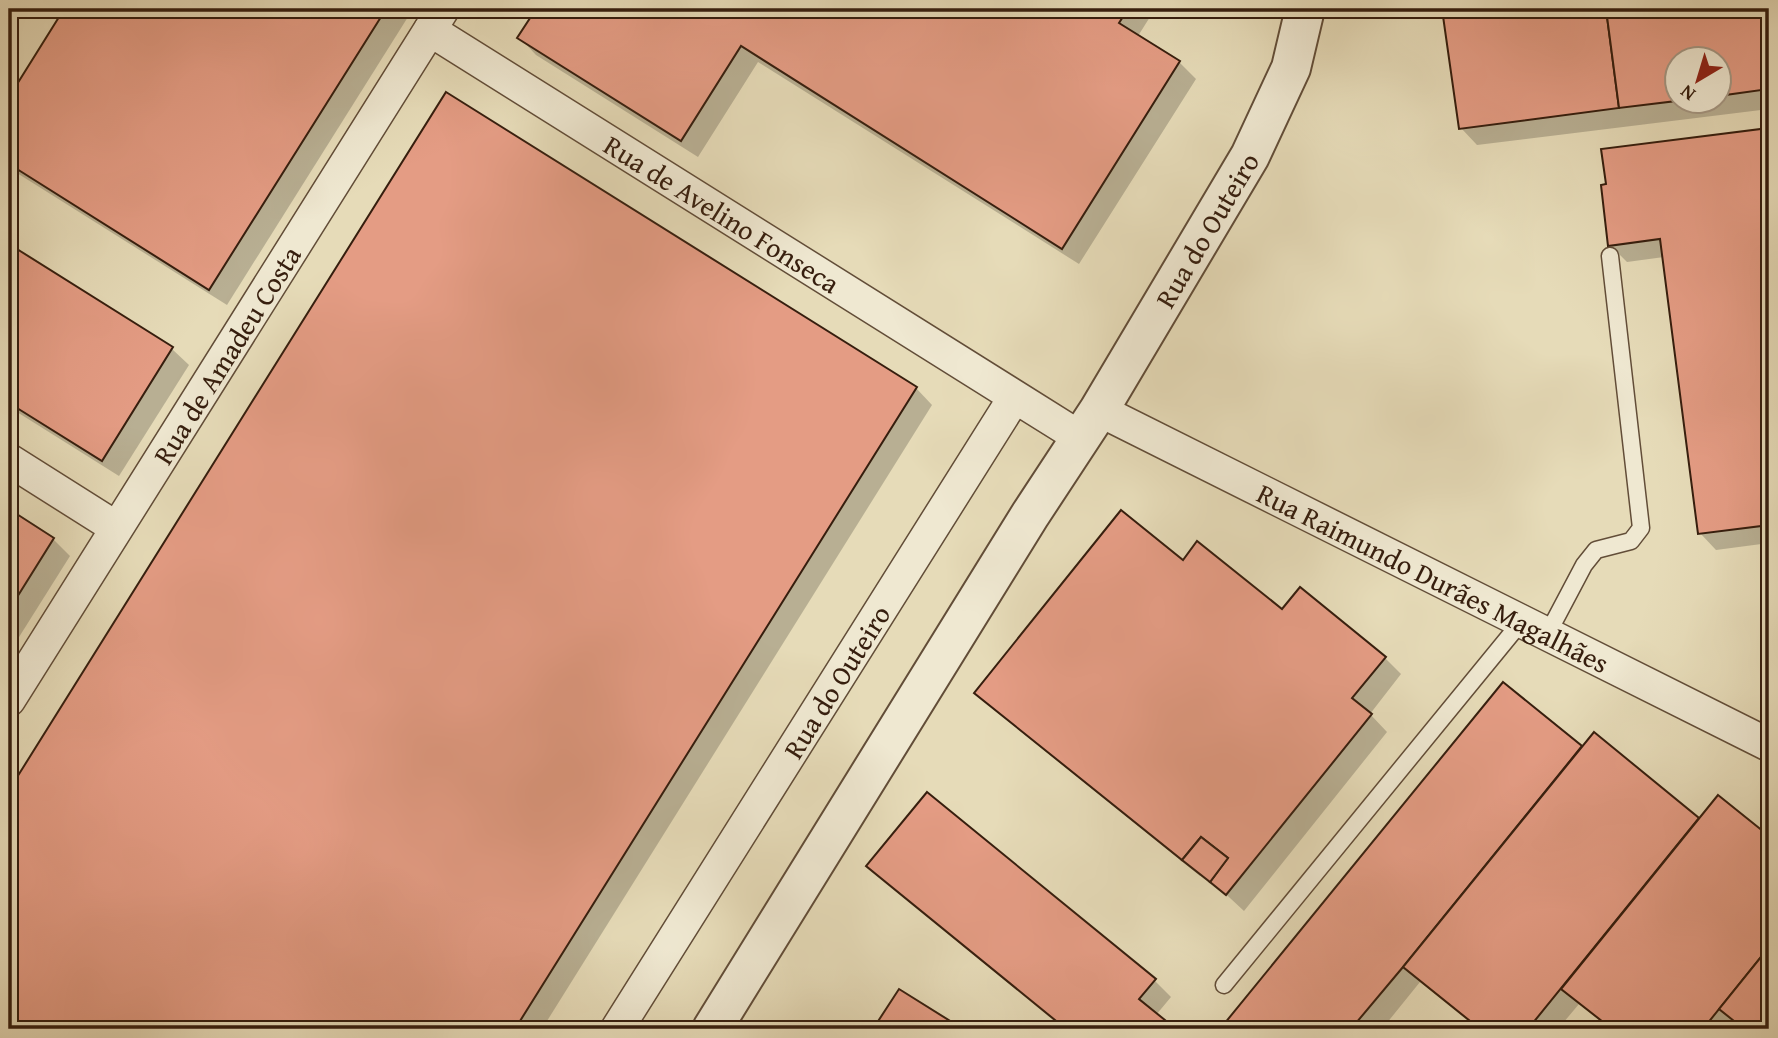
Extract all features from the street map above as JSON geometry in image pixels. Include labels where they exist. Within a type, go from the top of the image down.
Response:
[{"type":"street","name":"Rua do Outeiro","points":[[712,1029],[1030,515],[1090,424],[1250,156],[1291,68],[1305,9]]},
{"type":"street","name":"Rua de Avelino Fonseca","points":[[436,19],[1014,398]]},
{"type":"street","name":"Rua de Amadeu Costa","points":[[9,700],[436,19]]},
{"type":"street","name":"Rua do Outeiro","points":[[617,1029],[1014,398]]},
{"type":"street","points":[[1014,398],[1090,424]]},
{"type":"street","name":"Rua Raimundo Durães Magalhães","points":[[1090,424],[1534,628],[1769,745]]},
{"type":"street","points":[[9,460],[116,527]]},
{"type":"lane","points":[[1224,985],[1534,628],[1596,550],[1631,541],[1641,528],[1610,256]]},
{"type":"building","points":[[64,9],[386,9],[209,290],[9,164],[9,97]]},
{"type":"building","points":[[536,9],[1128,9],[1119,23],[1180,61],[1062,249],[741,46],[681,141],[517,38]]},
{"type":"building","points":[[1442,9],[1606,9],[1619,108],[1459,129]]},
{"type":"building","points":[[1606,9],[1769,9],[1769,89],[1732,94],[1732,46],[1662,46],[1662,103],[1619,108]]},
{"type":"building","points":[[446,92],[917,387],[515,1029],[9,1029],[9,790]]},
{"type":"building","points":[[1769,128],[1769,525],[1698,534],[1660,239],[1608,246],[1601,185],[1606,184],[1601,149]]},
{"type":"building","points":[[9,244],[173,347],[102,461],[9,403]]},
{"type":"building","points":[[9,509],[54,538],[9,610]]},
{"type":"building","points":[[1121,510],[1183,560],[1197,541],[1282,609],[1300,587],[1386,657],[1352,698],[1372,714],[1226,895],[1210,882],[1228,858],[1201,837],[1182,860],[974,693]]},
{"type":"building","points":[[1503,682],[1582,746],[1403,967],[1351,1029],[1220,1029]]},
{"type":"building","points":[[1594,732],[1699,818],[1528,1029],[1480,1029],[1403,967]]},
{"type":"building","points":[[927,792],[1156,979],[1139,999],[1176,1029],[1066,1029],[866,866]]},
{"type":"building","points":[[1718,795],[1769,836],[1769,947],[1703,1029],[1612,1029],[1561,989]]},
{"type":"building","points":[[1201,837],[1228,858],[1210,882],[1182,860]]},
{"type":"building","points":[[1769,947],[1769,1029],[1744,1029],[1719,1009]]},
{"type":"building","points":[[899,989],[963,1029],[873,1029]]}]
